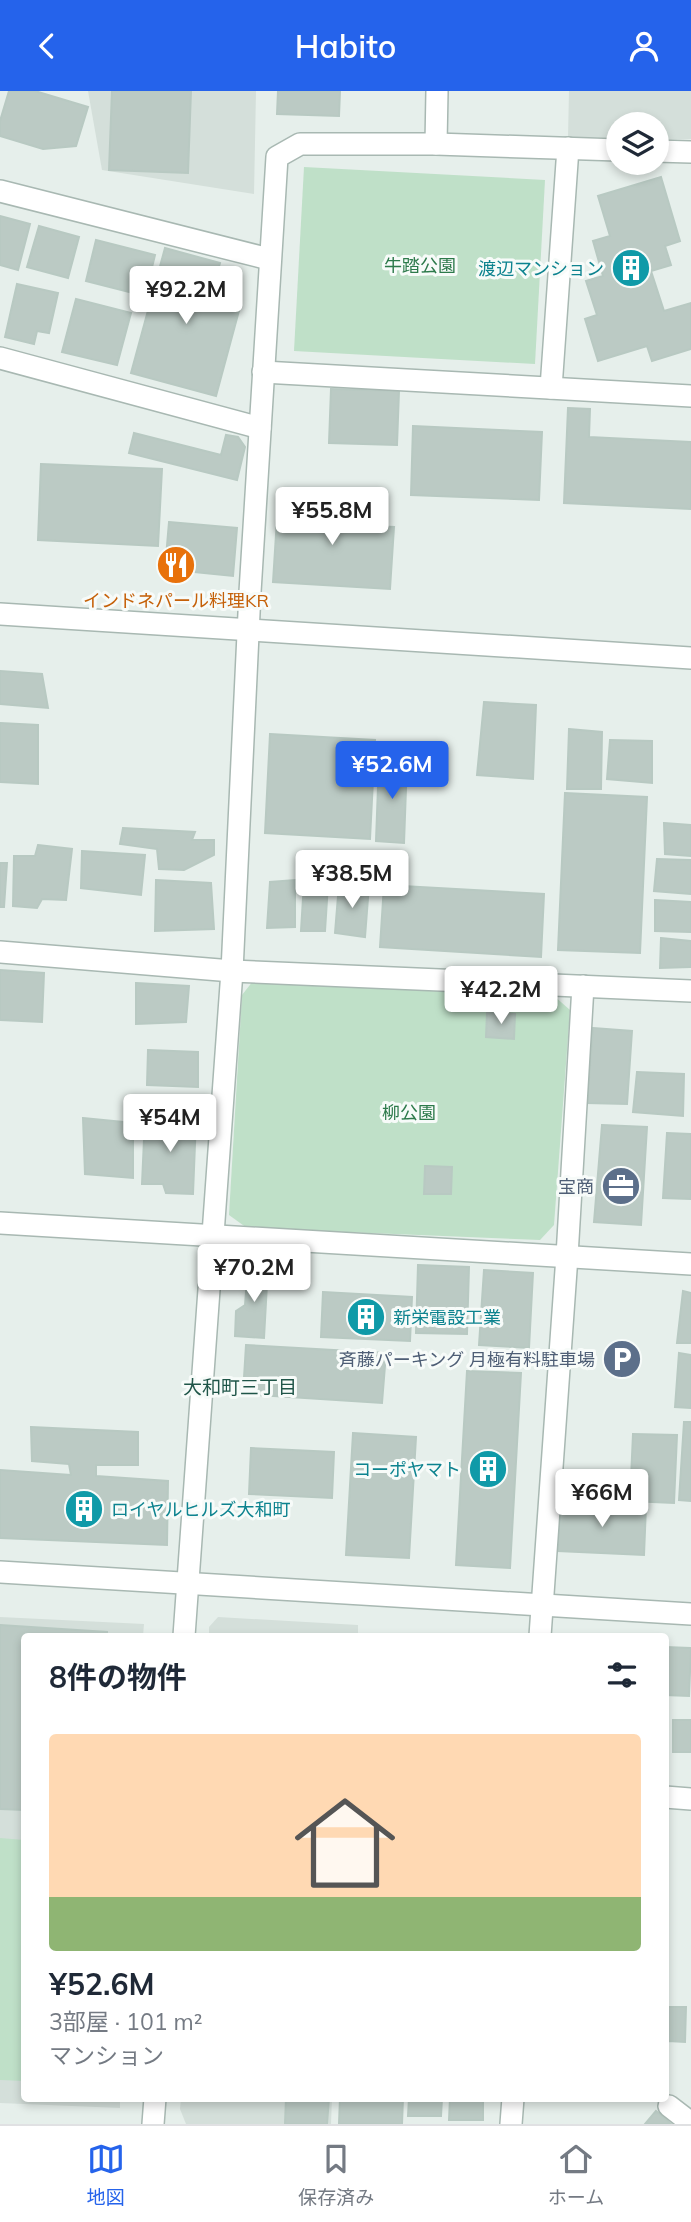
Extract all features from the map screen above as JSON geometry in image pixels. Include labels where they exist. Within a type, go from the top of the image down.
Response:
[{"type":"street","points":[[436,144],[438,91]]},
{"type":"street","points":[[184,1633],[232,971],[248,629],[277,157],[300,144],[436,144],[606,150]]},
{"type":"street","points":[[551,388],[568,148]]},
{"type":"street","points":[[669,151],[691,152]]},
{"type":"street","points":[[0,191],[270,259]]},
{"type":"street","points":[[0,358],[260,428]]},
{"type":"street","points":[[263,372],[691,396]]},
{"type":"street","points":[[0,614],[691,658]]},
{"type":"street","points":[[0,952],[232,971],[691,991]]},
{"type":"street","points":[[540,1633],[583,985]]},
{"type":"street","points":[[0,1223],[691,1264]]},
{"type":"street","points":[[0,1572],[691,1614]]},
{"type":"street","points":[[669,1797],[691,1799]]},
{"type":"street","points":[[153,2124],[155,2102]]},
{"type":"street","points":[[511,2124],[513,2102]]},
{"type":"street","points":[[669,2106],[691,2123]]},
{"type":"shaded area","points":[[88,91],[256,91],[254,194],[102,170]]},
{"type":"shaded area","points":[[569,91],[691,91],[691,139],[669,139],[669,112],[606,112],[606,138],[568,137]]},
{"type":"shaded area","points":[[0,1617],[144,1624],[143,1633],[21,1633],[21,2102],[120,2102],[120,2108],[0,2103]]},
{"type":"shaded area","points":[[218,1617],[358,1625],[358,1633],[209,1633],[209,1627]]},
{"type":"shaded area","points":[[181,2102],[332,2102],[331,2124],[186,2124],[180,2109]]},
{"type":"green space","name":"牛踏公園","points":[[304,167],[545,180],[535,364],[294,351]]},
{"type":"green space","name":"柳公園","points":[[253,981],[553,995],[570,1010],[554,1225],[540,1240],[247,1228],[229,1215],[242,995]]},
{"type":"green space","points":[[0,1838],[21,1840],[21,2081],[0,2080]]},
{"type":"building","points":[[9,91],[35,91],[88,107],[76,146],[43,149],[0,136],[0,121]]},
{"type":"building","points":[[112,91],[191,91],[188,173],[109,170]]},
{"type":"building","points":[[278,91],[340,91],[339,116],[277,114]]},
{"type":"building","name":"渡辺マンション","points":[[661,177],[680,241],[665,246],[671,265],[651,271],[664,311],[691,303],[691,349],[652,361],[647,346],[598,361],[585,319],[597,315],[586,281],[603,276],[593,241],[610,236],[598,196]]},
{"type":"building","points":[[0,216],[30,224],[18,270],[0,265]]},
{"type":"building","points":[[39,226],[79,237],[68,278],[27,267]]},
{"type":"building","points":[[96,240],[155,255],[145,296],[86,281]]},
{"type":"building","points":[[165,248],[220,263],[210,298],[240,307],[216,396],[131,373]]},
{"type":"building","points":[[17,284],[58,293],[49,333],[37,331],[34,344],[5,337]]},
{"type":"building","points":[[76,299],[131,313],[117,365],[62,352]]},
{"type":"building","points":[[331,389],[399,391],[397,445],[329,443]]},
{"type":"building","points":[[568,408],[590,409],[589,437],[691,442],[691,509],[564,503]]},
{"type":"building","points":[[413,426],[542,432],[539,500],[411,495]]},
{"type":"building","points":[[134,433],[221,455],[226,435],[238,437],[245,447],[237,480],[129,453]]},
{"type":"building","points":[[41,464],[162,469],[158,546],[38,540]]},
{"type":"building","points":[[278,503],[373,509],[372,526],[394,527],[390,589],[273,582]]},
{"type":"building","points":[[169,522],[237,528],[233,576],[165,569]]},
{"type":"building","points":[[0,671],[42,674],[48,708],[0,704]]},
{"type":"building","points":[[484,702],[536,705],[533,779],[477,775]]},
{"type":"building","points":[[0,723],[38,725],[38,784],[0,782]]},
{"type":"building","points":[[569,729],[602,732],[601,789],[567,789]]},
{"type":"building","points":[[270,734],[375,740],[370,839],[265,833]]},
{"type":"building","points":[[610,740],[652,741],[652,783],[607,779]]},
{"type":"building","points":[[379,760],[407,761],[404,843],[376,841]]},
{"type":"building","points":[[565,793],[647,797],[640,953],[558,950]]},
{"type":"building","points":[[664,823],[691,825],[691,856],[665,854]]},
{"type":"building","points":[[123,828],[195,832],[192,840],[214,840],[214,855],[184,870],[159,869],[157,849],[120,844]]},
{"type":"building","points":[[38,845],[72,849],[66,900],[42,899],[37,908],[13,906],[14,856],[35,856]]},
{"type":"building","points":[[82,851],[145,855],[141,895],[81,888]]},
{"type":"building","points":[[657,859],[691,860],[691,894],[654,891]]},
{"type":"building","points":[[0,863],[7,863],[4,907],[0,907]]},
{"type":"building","points":[[156,880],[211,883],[214,929],[155,931]]},
{"type":"building","points":[[295,880],[295,927],[267,928],[270,882]]},
{"type":"building","points":[[304,882],[328,884],[325,931],[301,931]]},
{"type":"building","points":[[339,884],[369,885],[365,937],[335,933]]},
{"type":"building","points":[[384,885],[544,894],[541,957],[380,947]]},
{"type":"building","points":[[655,900],[691,902],[691,932],[655,931]]},
{"type":"building","points":[[661,938],[691,941],[691,967],[660,968]]},
{"type":"building","points":[[0,970],[44,973],[42,1022],[0,1020]]},
{"type":"building","points":[[136,983],[189,986],[186,1022],[136,1024]]},
{"type":"building","points":[[487,1013],[515,1014],[514,1039],[486,1037]]},
{"type":"building","points":[[593,1028],[632,1031],[627,1104],[587,1103]]},
{"type":"building","points":[[148,1050],[198,1052],[198,1087],[147,1085]]},
{"type":"building","points":[[637,1072],[684,1074],[683,1116],[633,1112]]},
{"type":"building","points":[[145,1117],[196,1119],[193,1194],[166,1193],[163,1184],[142,1184]]},
{"type":"building","points":[[83,1118],[133,1123],[133,1178],[85,1174]]},
{"type":"building","points":[[602,1125],[647,1127],[641,1225],[594,1222]]},
{"type":"building","points":[[667,1133],[691,1134],[691,1199],[663,1198]]},
{"type":"building","points":[[425,1166],[452,1167],[451,1194],[424,1194]]},
{"type":"building","points":[[248,1265],[268,1266],[264,1338],[235,1336],[236,1311],[245,1305]]},
{"type":"building","points":[[418,1265],[469,1267],[467,1334],[416,1333]]},
{"type":"building","points":[[484,1270],[533,1273],[529,1348],[479,1345]]},
{"type":"building","points":[[683,1291],[691,1293],[691,1343],[677,1343]]},
{"type":"building","name":"新栄電設工業","points":[[323,1292],[412,1297],[410,1341],[321,1337]]},
{"type":"building","points":[[246,1345],[386,1353],[382,1403],[243,1394]]},
{"type":"building","points":[[679,1353],[691,1355],[691,1408],[675,1407]]},
{"type":"building","name":"コーポヤマト","points":[[467,1371],[521,1373],[510,1568],[456,1565]]},
{"type":"building","points":[[684,1422],[691,1422],[691,1501],[679,1500]]},
{"type":"building","name":"ロイヤルヒルズ大和町","points":[[31,1427],[138,1432],[138,1465],[96,1465],[96,1476],[168,1481],[167,1545],[0,1538],[0,1470],[71,1475],[69,1464],[32,1461]]},
{"type":"building","points":[[353,1433],[416,1437],[409,1558],[346,1555]]},
{"type":"building","points":[[633,1434],[677,1435],[674,1503],[630,1501]]},
{"type":"building","points":[[251,1448],[334,1452],[332,1498],[249,1494]]},
{"type":"building","points":[[560,1502],[646,1506],[644,1555],[558,1551]]},
{"type":"building","points":[[0,1625],[107,1632],[21,1633],[21,1810],[0,1809]]},
{"type":"building","points":[[669,1647],[691,1648],[689,1696],[669,1695]]},
{"type":"building","points":[[673,1720],[691,1720],[691,1752],[673,1752]]},
{"type":"building","points":[[669,2007],[686,2007],[685,2042],[669,2041]]},
{"type":"building","points":[[286,2102],[329,2102],[327,2124],[285,2124]]},
{"type":"building","points":[[340,2102],[403,2102],[402,2124],[339,2124]]},
{"type":"building","points":[[409,2102],[442,2102],[441,2116],[408,2116]]},
{"type":"building","points":[[450,2102],[483,2102],[483,2120],[449,2120]]},
{"type":"building","points":[[656,2111],[671,2124],[645,2124]]},
{"type":"place","name":"渡辺マンション","points":[[631,268]]},
{"type":"place","name":"インドネパール料理KR","points":[[176,565]]},
{"type":"place","name":"宝商","points":[[621,1186]]},
{"type":"place","name":"新栄電設工業","points":[[366,1317]]},
{"type":"place","name":"斉藤パーキング 月極有料駐車場","points":[[622,1359]]},
{"type":"place","name":"コーポヤマト","points":[[488,1469]]},
{"type":"place","name":"ロイヤルヒルズ大和町","points":[[84,1509]]},
{"type":"district","name":"大和町三丁目","points":[[240,1387]]}]
